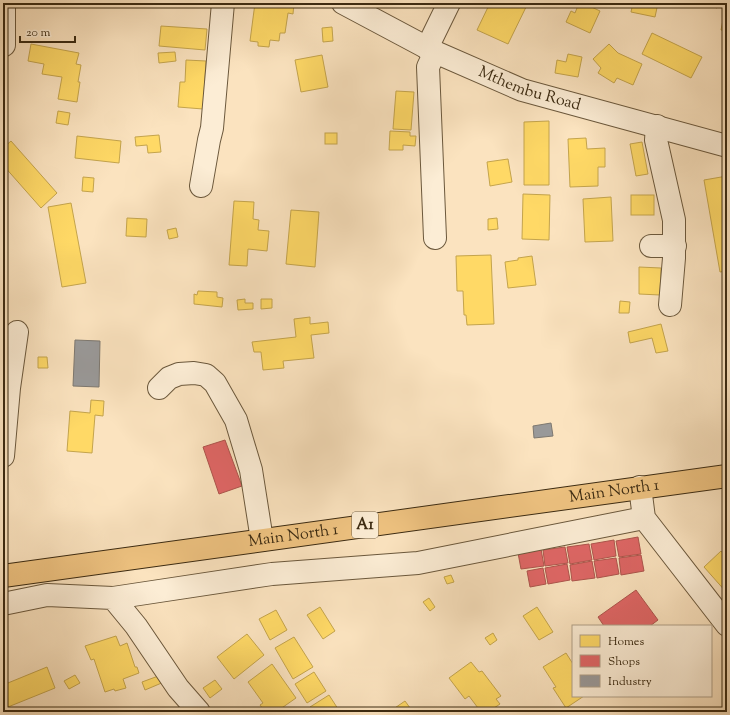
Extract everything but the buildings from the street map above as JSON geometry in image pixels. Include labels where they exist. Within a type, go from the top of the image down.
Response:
[{"type":"main road","name":"Main North 1","points":[[3,576],[727,476]]},
{"type":"street","points":[[4,3],[4,45]]},
{"type":"street","points":[[201,186],[212,128],[223,3]]},
{"type":"street","name":"Mthembu Road","points":[[343,3],[431,50],[522,90],[727,146]]},
{"type":"street","points":[[434,238],[428,67],[431,50],[450,3]]},
{"type":"street","points":[[656,126],[656,140],[674,220],[675,246],[670,305]]},
{"type":"street","points":[[651,246],[675,246]]},
{"type":"street","points":[[3,456],[9,388],[17,332]]},
{"type":"street","points":[[159,388],[169,378],[179,374],[206,375],[215,383],[236,420],[251,470],[262,540]]},
{"type":"street","points":[[640,487],[644,518],[727,625]]},
{"type":"street","points":[[3,604],[47,595],[113,598],[272,574],[418,563],[644,518]]},
{"type":"street","points":[[113,598],[136,626],[178,688],[199,712]]}]
